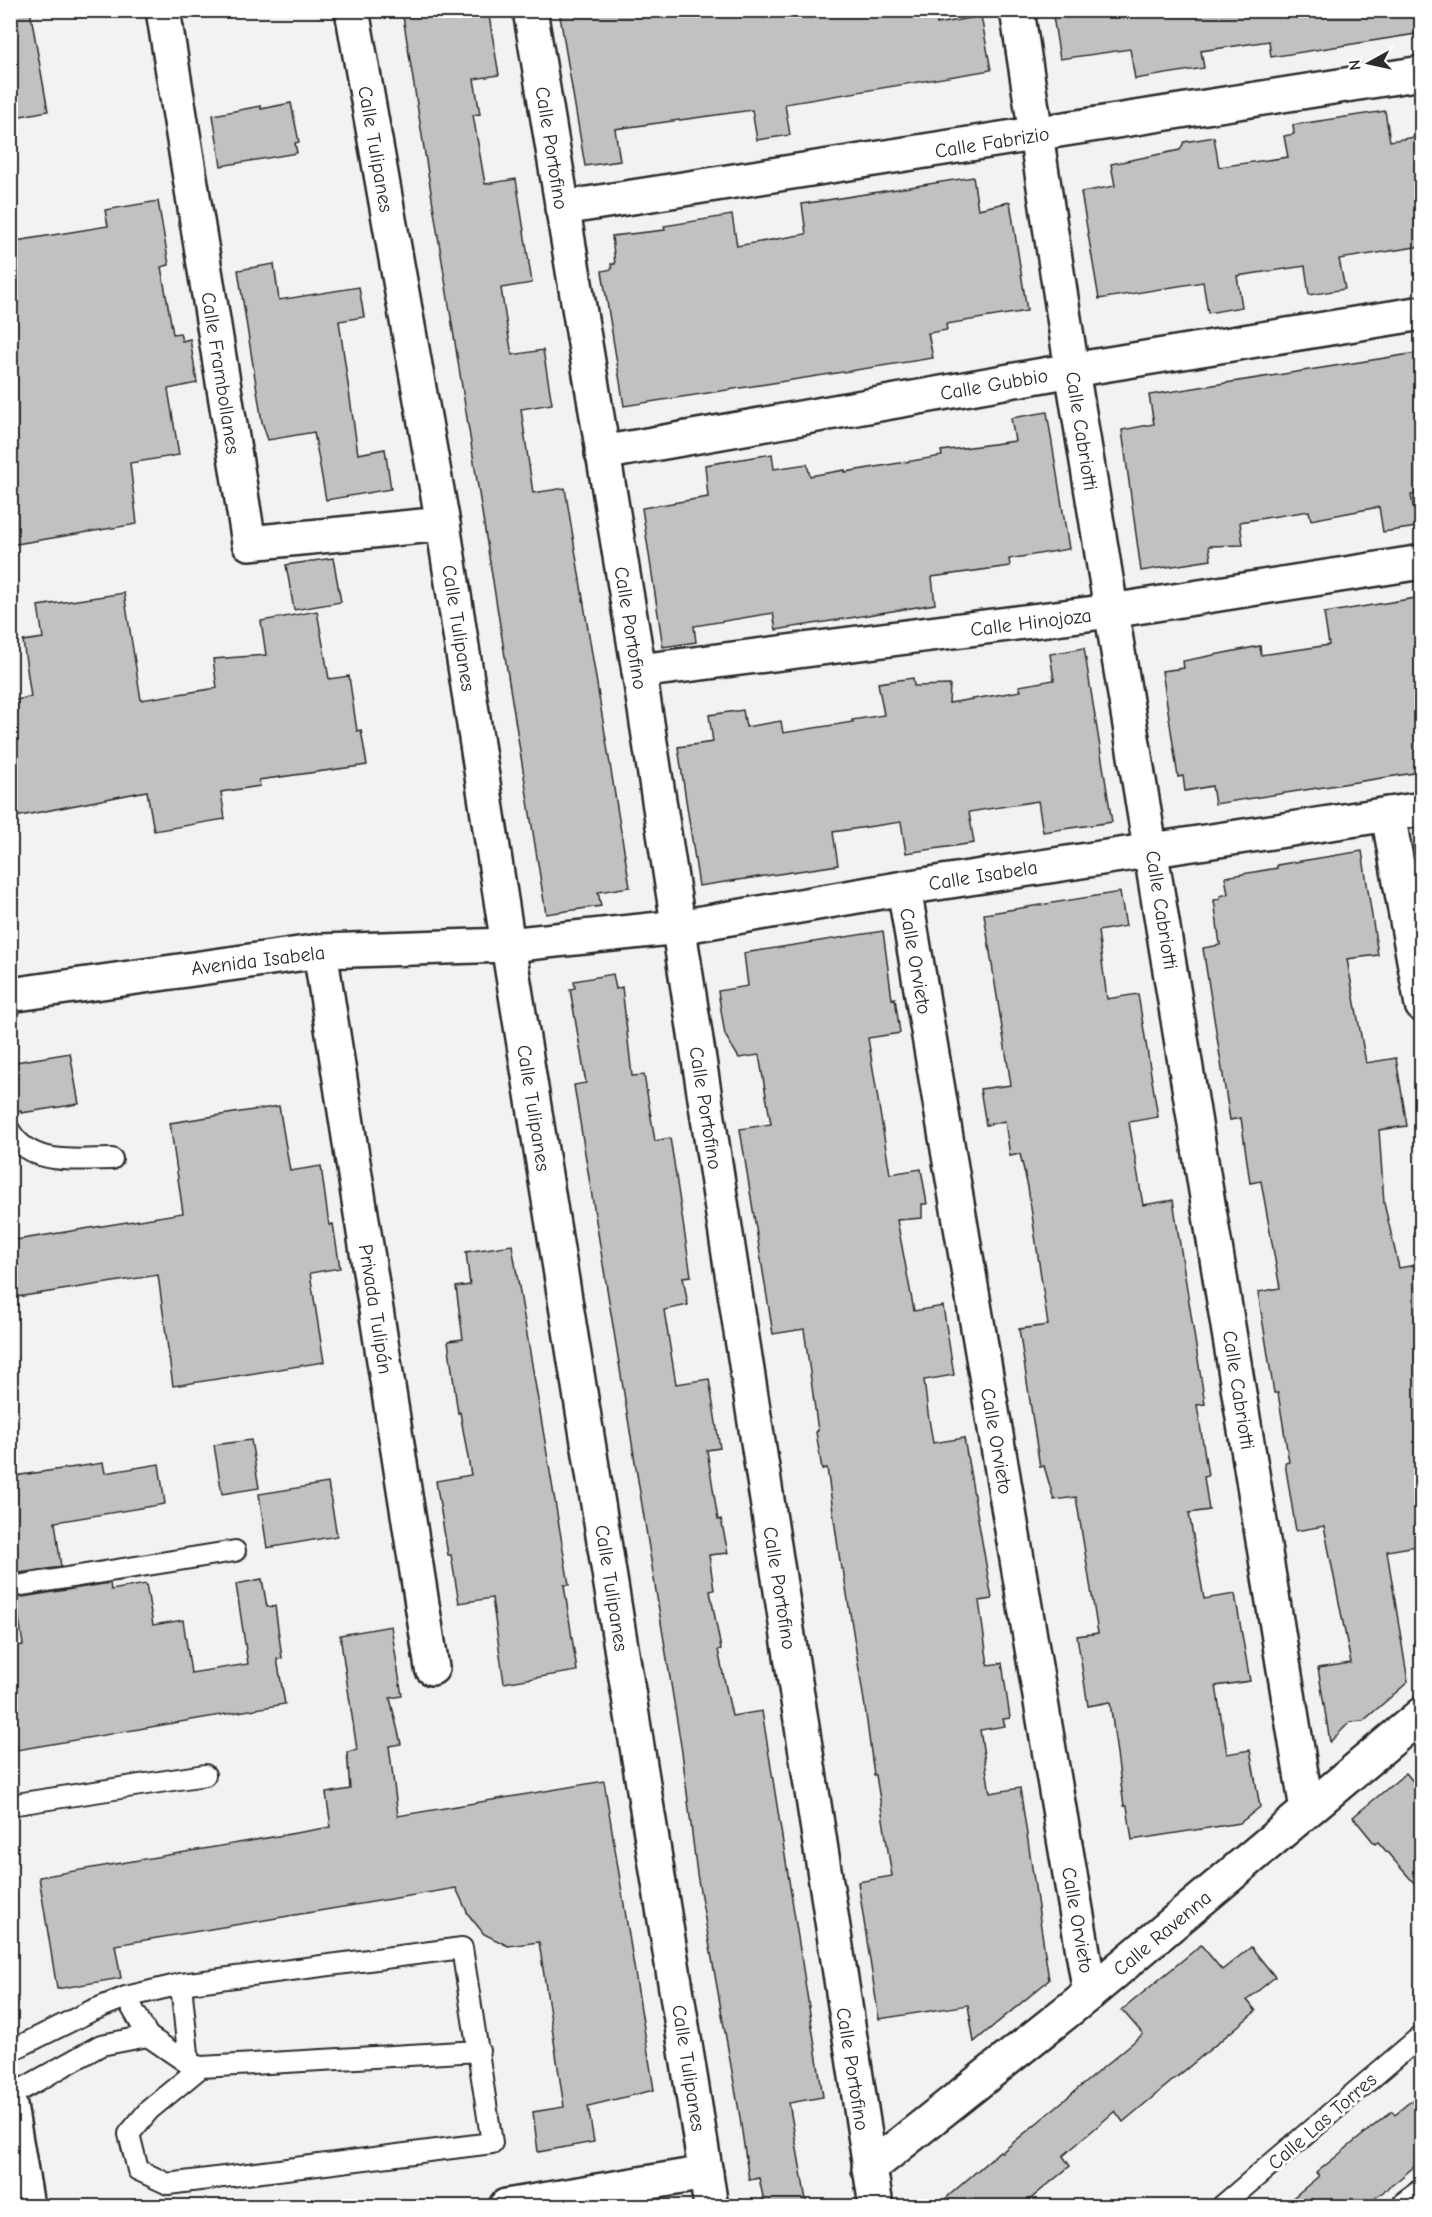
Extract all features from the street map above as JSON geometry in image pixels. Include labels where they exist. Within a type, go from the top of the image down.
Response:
[{"type":"street","name":"Calle Frambollanes","points":[[163,10],[249,543],[443,524]]},
{"type":"street","name":"Calle Tulipanes","points":[[352,10],[443,524],[508,945],[711,2206]]},
{"type":"street","name":"Calle Portofino","points":[[530,10],[639,671],[876,2206]]},
{"type":"street","name":"Calle Cabriotti","points":[[1017,10],[1072,370],[1152,849],[1307,1810]]},
{"type":"street","name":"Calle Fabrizio","points":[[561,208],[1422,73]]},
{"type":"street","name":"Calle Gubbio","points":[[602,453],[1072,370],[1422,313]]},
{"type":"street","name":"Calle Hinojoza","points":[[639,671],[1111,612],[1422,562]]},
{"type":"street","name":"Calle Isabela","points":[[508,945],[679,927],[904,888],[1422,809]]},
{"type":"street","points":[[1388,814],[1422,1005]]},
{"type":"street","name":"Calle Orvieto","points":[[904,888],[1090,1994]]},
{"type":"street","name":"Avenida Isabela","points":[[10,995],[320,951],[508,945]]},
{"type":"street","name":"Privada Tulipán","points":[[320,951],[432,1668]]},
{"type":"street","name":"Calle Ravenna","points":[[869,2169],[1090,1994],[1422,1714]]},
{"type":"street","points":[[10,2106],[27,2206]]},
{"type":"street","points":[[506,2206],[706,2173]]},
{"type":"street","points":[[1410,2206],[1422,2197]]},
{"type":"lane","points":[[10,1131],[17,1142],[49,1160],[112,1159]]},
{"type":"lane","points":[[10,1587],[235,1551]]},
{"type":"lane","points":[[10,1805],[206,1775]]},
{"type":"lane","points":[[10,2051],[126,1996],[181,1984],[462,1948],[492,2143],[168,2184],[138,2170],[129,2134],[149,2110],[195,2065]]},
{"type":"lane","points":[[181,1984],[195,2065]]},
{"type":"lane","points":[[126,1996],[148,2036],[195,2065],[479,2051]]},
{"type":"lane","points":[[10,2096],[101,2044],[148,2036]]},
{"type":"lane","name":"Calle Las Torres","points":[[1222,2206],[1422,2036]]},
{"type":"building","points":[[10,10],[30,10],[48,111],[10,118]]},
{"type":"building","points":[[402,10],[488,10],[499,75],[474,79],[480,114],[473,115],[485,184],[516,179],[532,283],[501,288],[506,321],[512,355],[543,350],[552,404],[521,409],[533,493],[565,488],[630,887],[598,892],[601,906],[546,914]]},
{"type":"building","points":[[559,10],[936,10],[937,24],[981,16],[991,70],[785,104],[790,135],[757,140],[752,110],[615,129],[620,161],[585,166]]},
{"type":"building","points":[[1052,10],[1422,10],[1422,33],[1271,57],[1269,41],[1201,51],[1204,68],[1135,79],[1130,49],[1060,59]]},
{"type":"building","points":[[291,103],[299,142],[295,143],[297,153],[221,166],[213,115]]},
{"type":"building","points":[[1385,111],[1390,141],[1422,136],[1422,246],[1339,259],[1345,289],[1309,295],[1305,266],[1237,276],[1242,307],[1208,313],[1203,282],[1099,299],[1081,192],[1115,186],[1111,164],[1180,150],[1184,142],[1214,137],[1219,167],[1288,157],[1284,136],[1294,134],[1293,125]]},
{"type":"building","points":[[973,177],[978,209],[1010,202],[1027,311],[946,324],[947,330],[928,333],[933,358],[624,406],[602,271],[612,269],[611,264],[615,264],[612,236],[665,230],[664,226],[732,215],[737,246],[806,234],[802,204]]},
{"type":"building","points":[[158,201],[169,265],[161,267],[173,334],[180,333],[182,341],[190,339],[197,383],[168,389],[179,455],[130,463],[137,524],[10,545],[10,242],[108,226],[105,210]]},
{"type":"building","points":[[274,264],[279,300],[359,287],[364,317],[339,321],[358,454],[385,449],[391,489],[326,500],[314,432],[268,440],[262,422],[238,270]]},
{"type":"building","points":[[1417,353],[1417,359],[1422,358],[1422,493],[1411,495],[1417,527],[1383,532],[1379,507],[1311,520],[1309,511],[1240,522],[1243,545],[1209,546],[1211,560],[1141,571],[1122,430],[1154,424],[1149,395]]},
{"type":"building","points":[[1047,412],[1069,549],[1009,559],[1010,566],[932,577],[935,604],[776,630],[773,613],[694,626],[696,642],[663,647],[642,508],[708,497],[705,465],[772,454],[774,469],[807,464],[810,476],[845,470],[845,472],[942,456],[941,451],[1015,441],[1011,418]]},
{"type":"building","points":[[333,558],[341,602],[294,610],[286,565]]},
{"type":"building","points":[[124,593],[141,700],[217,688],[213,659],[266,655],[261,621],[317,611],[329,679],[349,676],[357,731],[361,730],[367,765],[259,780],[260,786],[221,792],[225,819],[154,831],[147,791],[10,818],[10,701],[31,697],[23,641],[43,638],[38,606]]},
{"type":"building","points":[[1422,597],[1422,739],[1416,740],[1420,772],[1215,804],[1212,786],[1185,791],[1183,776],[1178,777],[1162,671],[1184,668],[1183,661],[1260,646],[1261,655],[1329,645],[1324,613]]},
{"type":"building","points":[[1084,648],[1112,822],[1043,832],[1038,801],[969,812],[974,843],[906,853],[901,822],[833,832],[838,865],[699,886],[678,747],[713,742],[709,715],[743,710],[746,727],[781,721],[783,733],[853,722],[852,720],[884,715],[878,683],[913,678],[914,686],[950,685],[949,703],[1021,691],[1019,686],[1054,680],[1050,654]]},
{"type":"building","points":[[1362,851],[1378,955],[1347,959],[1366,1063],[1396,1058],[1407,1126],[1379,1130],[1384,1203],[1399,1268],[1422,1264],[1422,1545],[1387,1551],[1408,1682],[1363,1721],[1350,1722],[1330,1742],[1318,1668],[1351,1663],[1324,1526],[1296,1531],[1285,1463],[1289,1462],[1278,1393],[1274,1393],[1258,1292],[1280,1288],[1261,1181],[1250,1183],[1241,1118],[1230,1120],[1203,948],[1220,945],[1214,900],[1228,894],[1225,877],[1277,868],[1277,865]]},
{"type":"building","points":[[1120,892],[1126,926],[1098,931],[1107,999],[1138,994],[1158,1117],[1129,1122],[1143,1205],[1173,1200],[1205,1404],[1197,1405],[1208,1476],[1204,1477],[1209,1510],[1189,1513],[1204,1599],[1235,1594],[1250,1681],[1216,1686],[1227,1754],[1250,1750],[1260,1807],[1240,1823],[1132,1840],[1127,1806],[1124,1806],[1110,1702],[1088,1706],[1077,1636],[1098,1633],[1076,1497],[1054,1500],[1044,1466],[1040,1467],[1019,1329],[1048,1325],[1028,1187],[1020,1154],[1010,1156],[1005,1121],[986,1125],[980,1089],[1011,1085],[984,914]]},
{"type":"building","points":[[883,931],[892,999],[895,998],[900,1033],[868,1038],[890,1174],[921,1169],[927,1204],[922,1204],[922,1218],[897,1220],[914,1311],[943,1306],[954,1375],[924,1380],[928,1413],[933,1443],[964,1438],[992,1599],[979,1601],[988,1665],[1002,1663],[1010,1718],[1003,1719],[1005,1726],[980,1730],[990,1793],[1020,1788],[1049,1980],[974,2042],[968,2005],[879,2019],[858,1882],[892,1876],[876,1775],[874,1775],[843,1569],[841,1569],[827,1468],[822,1469],[816,1432],[818,1431],[804,1329],[773,1334],[740,1129],[771,1124],[759,1055],[739,1058],[725,1035],[718,991],[748,986],[744,953]]},
{"type":"building","points":[[613,974],[616,989],[622,987],[632,1076],[644,1075],[655,1141],[670,1138],[691,1276],[683,1277],[688,1305],[664,1310],[676,1384],[709,1379],[720,1448],[707,1450],[718,1520],[721,1519],[728,1553],[709,1555],[714,1590],[710,1591],[721,1649],[718,1650],[732,1716],[762,1711],[801,1956],[823,2097],[789,2103],[807,2206],[765,2206],[759,2178],[749,2180],[697,1874],[682,1752],[574,1085],[586,1083],[570,989],[575,988],[574,981]]},
{"type":"building","points":[[70,1053],[79,1104],[10,1113],[10,1063]]},
{"type":"building","points":[[279,1106],[290,1171],[321,1166],[329,1225],[333,1224],[340,1268],[310,1273],[324,1362],[173,1386],[158,1275],[10,1298],[10,1241],[183,1213],[170,1123]]},
{"type":"building","points":[[512,1245],[569,1585],[564,1585],[577,1671],[504,1683],[492,1598],[459,1603],[451,1555],[448,1555],[436,1481],[471,1475],[460,1412],[458,1413],[448,1341],[463,1339],[456,1287],[470,1285],[466,1252]]},
{"type":"building","points":[[251,1440],[259,1488],[222,1494],[214,1445]]},
{"type":"building","points":[[103,1463],[105,1473],[159,1464],[165,1504],[55,1522],[61,1567],[12,1574],[10,1484],[15,1483],[14,1476]]},
{"type":"building","points":[[328,1483],[337,1536],[267,1548],[259,1494]]},
{"type":"building","points":[[262,1579],[267,1607],[275,1606],[282,1658],[277,1659],[285,1704],[17,1750],[10,1716],[10,1647],[23,1645],[16,1598],[110,1583],[111,1590],[146,1584],[153,1625],[183,1620],[191,1673],[248,1664],[236,1584]]},
{"type":"building","points":[[391,1626],[402,1696],[390,1698],[401,1744],[389,1746],[398,1816],[604,1781],[654,2090],[588,2106],[594,2142],[538,2152],[533,2112],[564,2107],[539,1942],[508,1946],[484,1934],[468,1914],[456,1888],[115,1945],[121,1978],[57,1989],[39,1877],[331,1827],[326,1793],[350,1789],[347,1752],[357,1750],[340,1635]]},
{"type":"building","points":[[1406,1773],[1422,1792],[1422,1892],[1378,1842],[1375,1844],[1353,1817]]},
{"type":"building","points":[[1201,1945],[1222,1970],[1251,1947],[1275,1977],[1247,2000],[1256,2011],[1123,2122],[1115,2111],[1063,2156],[1070,2166],[1022,2206],[937,2206],[1000,2151],[1002,2152],[1143,2034],[1122,2010]]},
{"type":"building","points":[[1422,2092],[1422,2160],[1396,2182],[1365,2206],[1283,2206],[1319,2176],[1316,2173],[1392,2111],[1395,2114]]}]
